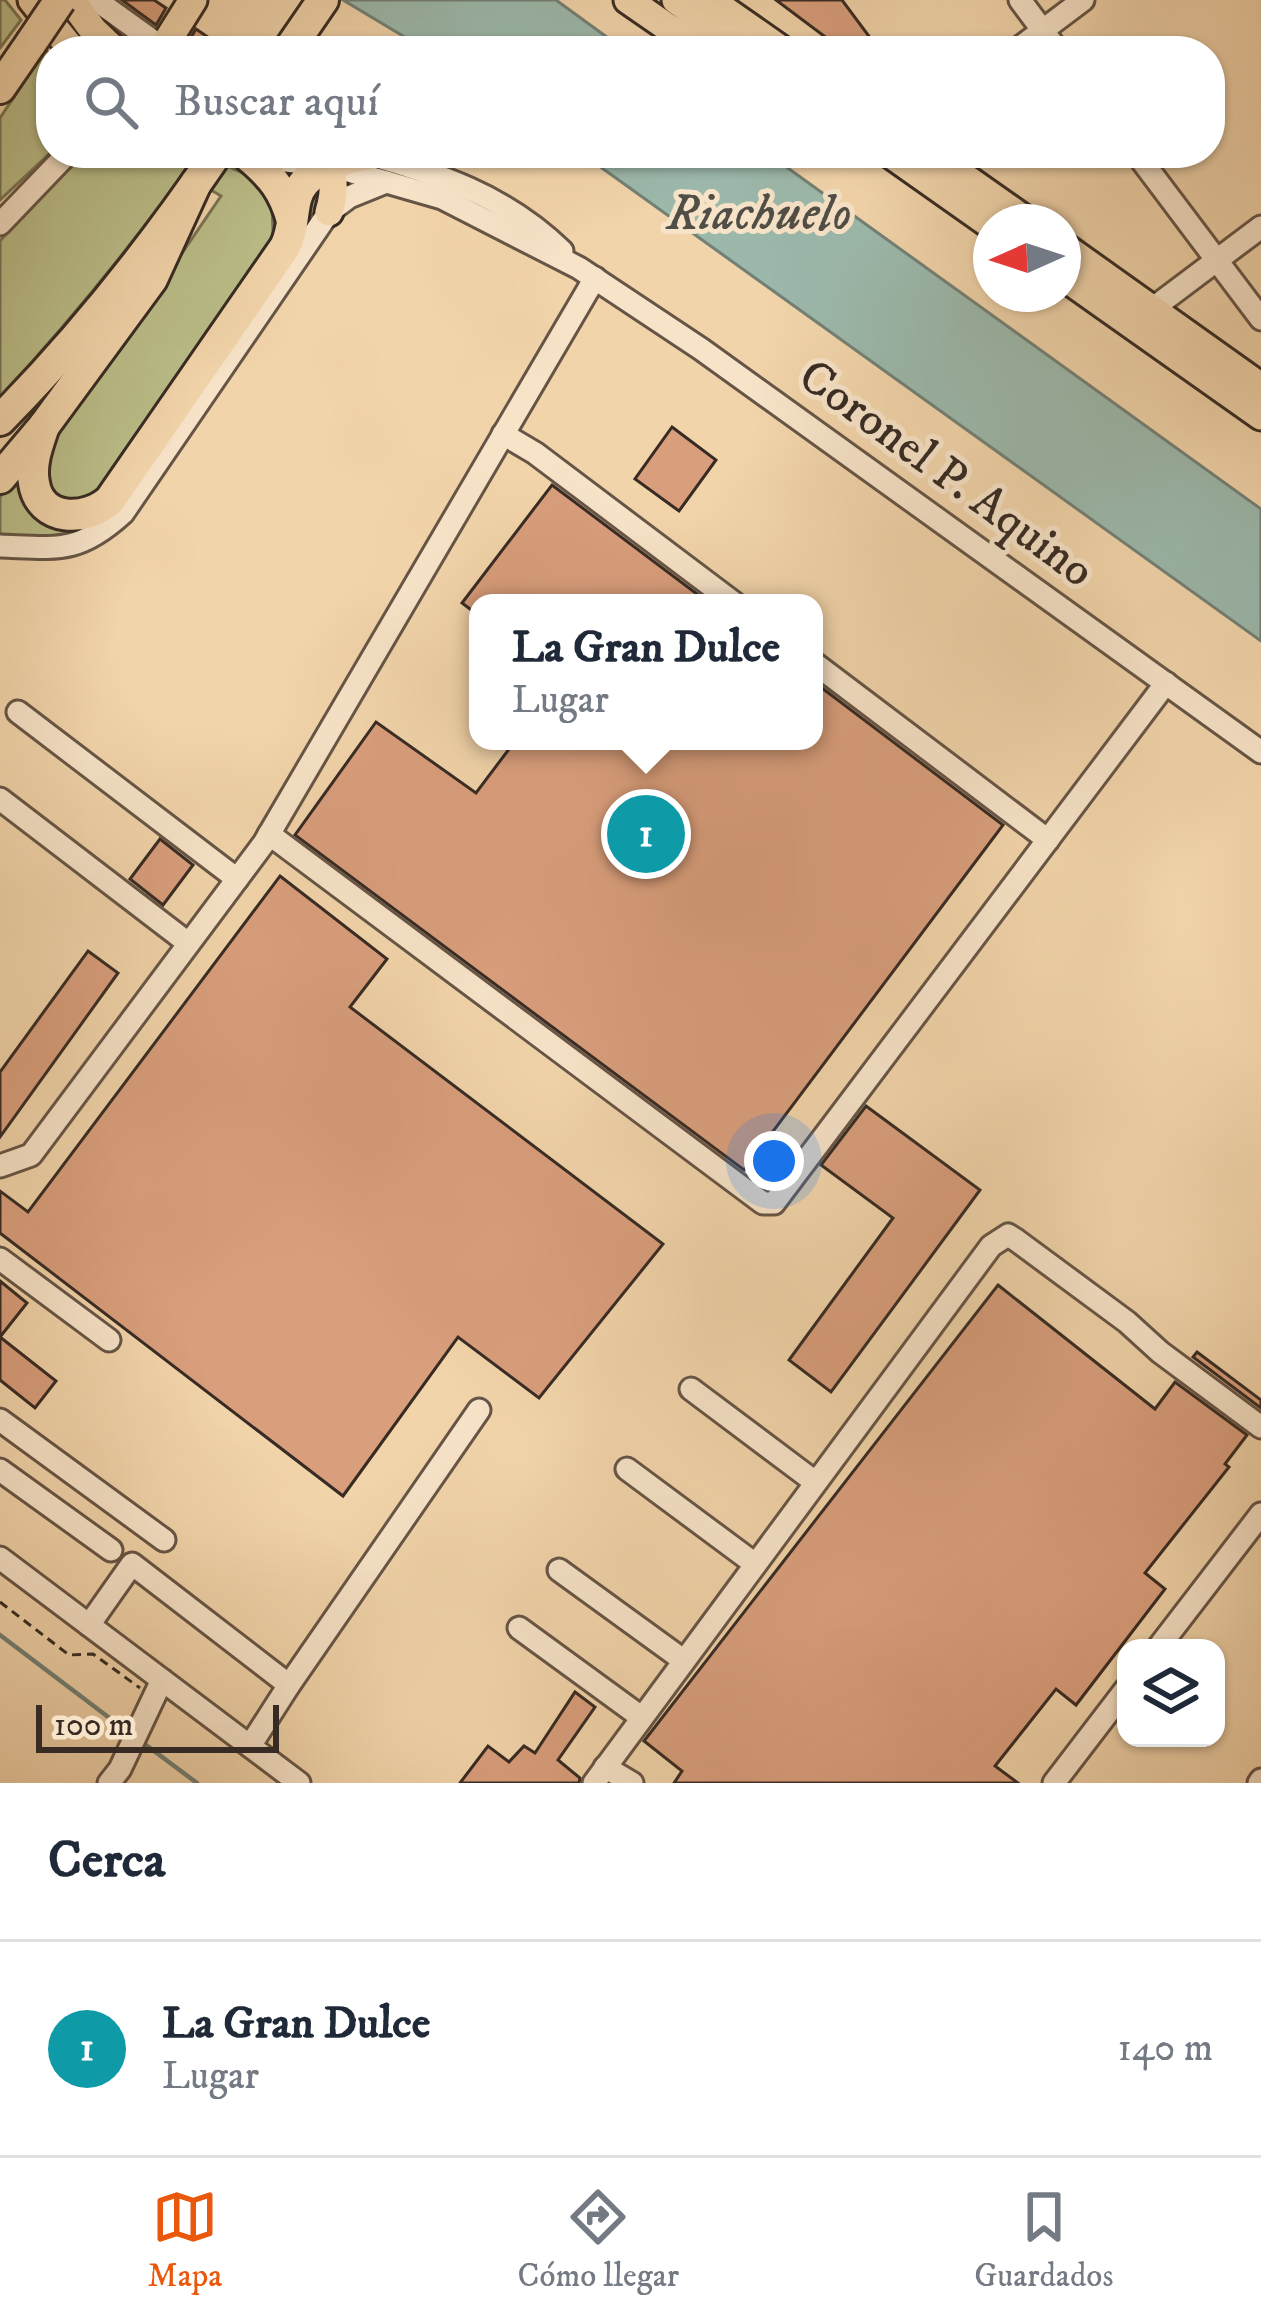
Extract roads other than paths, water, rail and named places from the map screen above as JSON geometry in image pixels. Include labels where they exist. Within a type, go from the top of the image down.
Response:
[{"type":"highway","points":[[4,80],[60,0]]},
{"type":"highway","points":[[298,36],[323,0]]},
{"type":"highway","points":[[0,420],[218,168]]},
{"type":"highway","points":[[0,478],[152,278],[219,168]]},
{"type":"highway","points":[[234,168],[281,188],[292,221]]},
{"type":"highway","points":[[44,426],[33,471],[38,497],[48,507],[72,515],[99,509],[110,500],[285,247],[299,190],[318,168]]},
{"type":"main road","points":[[32,0],[61,36]]},
{"type":"main road","points":[[71,0],[98,36]]},
{"type":"main road","points":[[167,36],[193,0]]},
{"type":"main road","points":[[628,0],[685,36]]},
{"type":"main road","points":[[676,0],[726,36]]},
{"type":"main road","points":[[710,0],[762,36]]},
{"type":"main road","points":[[329,168],[334,189],[329,212]]},
{"type":"main road","points":[[909,168],[973,212]]},
{"type":"main road","points":[[951,168],[1002,204]]},
{"type":"main road","points":[[1081,259],[1261,387]]},
{"type":"main road","points":[[1081,289],[1261,416]]},
{"type":"street","points":[[96,0],[146,36]]},
{"type":"street","points":[[1020,0],[1047,36]]},
{"type":"street","points":[[1034,36],[1083,0]]},
{"type":"street","points":[[0,224],[54,168]]},
{"type":"street","name":"Coronel P. Aquino","points":[[350,168],[466,208],[587,273],[701,349],[1261,752]]},
{"type":"street","name":"Coronel P. Aquino","points":[[419,168],[506,206],[587,273]]},
{"type":"street","points":[[1147,168],[1261,319]]},
{"type":"street","points":[[0,546],[81,544],[123,513],[329,212],[349,197],[386,182]]},
{"type":"street","points":[[1152,309],[1261,227]]},
{"type":"street","points":[[0,1166],[31,1155],[269,833],[503,434],[587,273]]},
{"type":"street","points":[[503,434],[722,594]]},
{"type":"street","points":[[823,670],[1048,839]]},
{"type":"street","points":[[269,833],[763,1203],[773,1203],[1166,683]]},
{"type":"street","points":[[18,712],[237,879]]},
{"type":"street","points":[[0,799],[188,944]]},
{"type":"street","points":[[632,1783],[600,1775],[991,1246],[1008,1235],[1261,1427]]},
{"type":"street","points":[[0,1259],[110,1340]]},
{"type":"street","points":[[691,1389],[815,1482]]},
{"type":"street","points":[[250,1746],[479,1410]]},
{"type":"street","points":[[3,1430],[164,1540]]},
{"type":"street","points":[[628,1469],[754,1564]]},
{"type":"street","points":[[0,1470],[111,1550]]},
{"type":"street","points":[[1165,1639],[1261,1514]]},
{"type":"street","points":[[0,1558],[89,1625],[158,1689],[250,1746],[299,1783]]},
{"type":"street","points":[[89,1625],[132,1564],[289,1684]]},
{"type":"street","points":[[559,1570],[683,1660]]},
{"type":"street","points":[[519,1628],[641,1717]]},
{"type":"street","points":[[119,1778],[158,1689]]},
{"type":"street","points":[[1054,1783],[1117,1701]]},
{"type":"water","name":"Riachuelo","points":[[343,0],[556,0],[605,36],[403,36]]},
{"type":"water","name":"Riachuelo","points":[[602,168],[788,168],[973,301],[973,312],[988,312],[1261,509],[1261,641]]},
{"type":"waterway","points":[[0,1635],[124,1729]]},
{"type":"waterway","points":[[146,1745],[197,1783]]},
{"type":"place","name":"La Gran Dulce","points":[[646,834]]}]
